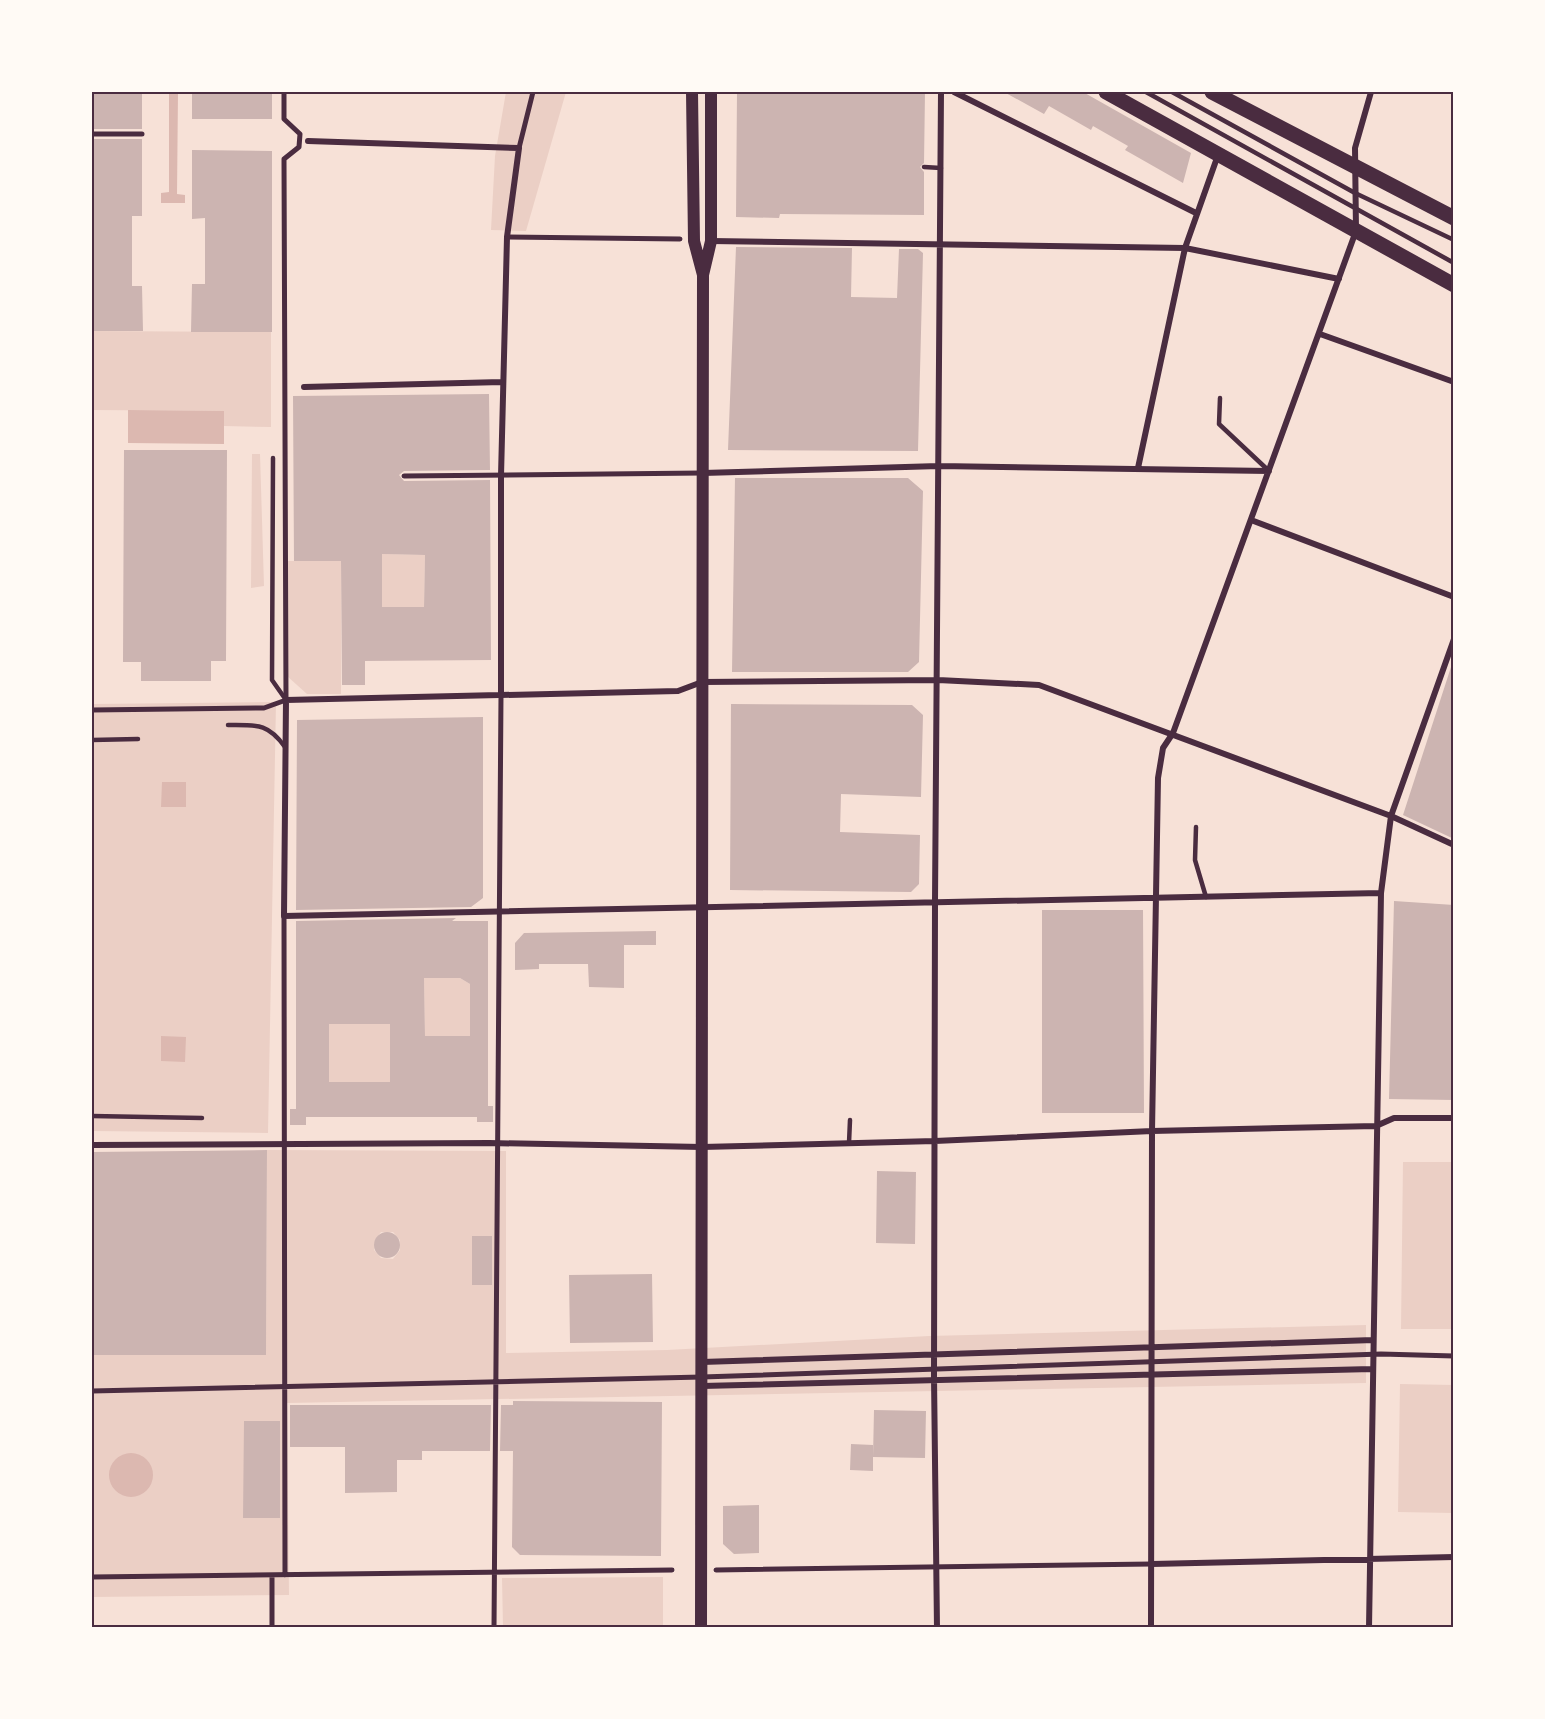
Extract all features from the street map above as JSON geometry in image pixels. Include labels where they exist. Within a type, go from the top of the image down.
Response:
[{"type":"main road","points":[[692,92],[694,241],[703,275]]},
{"type":"main road","points":[[701,1628],[703,275],[711,241],[711,92]]},
{"type":"main road","points":[[1106,92],[1454,285]]},
{"type":"main road","points":[[1212,92],[1454,218]]},
{"type":"street","points":[[284,92],[284,119],[300,134],[299,147],[284,159],[285,1575]]},
{"type":"street","points":[[494,1628],[502,382],[507,237],[519,148],[533,92]]},
{"type":"street","points":[[937,1628],[934,1381],[935,902],[939,466],[938,243],[941,92]]},
{"type":"street","points":[[954,92],[1196,213]]},
{"type":"street","points":[[1151,1628],[1152,1131],[1158,778],[1163,748],[1173,733],[1356,231],[1355,148],[1371,92]]},
{"type":"street","points":[[92,134],[142,135]]},
{"type":"street","points":[[308,141],[519,148]]},
{"type":"street","points":[[1138,468],[1185,248],[1218,154]]},
{"type":"street","points":[[507,237],[680,239]]},
{"type":"street","points":[[711,241],[1185,248],[1339,279]]},
{"type":"street","points":[[1320,334],[1454,382]]},
{"type":"street","points":[[304,387],[502,382]]},
{"type":"street","points":[[404,476],[702,473],[939,466],[1269,471]]},
{"type":"street","points":[[1251,520],[1454,597]]},
{"type":"street","points":[[1369,1628],[1381,893],[1391,816],[1454,639]]},
{"type":"street","points":[[92,710],[264,708],[286,700],[678,691],[702,682],[938,680],[1039,686],[1173,733],[1391,816],[1454,845]]},
{"type":"street","points":[[284,916],[1381,893]]},
{"type":"street","points":[[92,1145],[498,1143],[702,1147],[935,1141],[1152,1131],[1376,1126],[1394,1118],[1454,1118]]},
{"type":"street","points":[[702,1362],[1373,1340]]},
{"type":"street","points":[[702,1382],[934,1368],[1372,1354],[1454,1356]]},
{"type":"street","points":[[92,1390],[496,1380],[934,1381],[1372,1369]]},
{"type":"street","points":[[716,1570],[1454,1557]]},
{"type":"street","points":[[92,1577],[672,1570]]},
{"type":"street","points":[[272,1576],[272,1628]]},
{"type":"lane","points":[[1146,92],[1454,263]]},
{"type":"lane","points":[[1172,92],[1355,193],[1454,240]]},
{"type":"lane","points":[[924,167],[941,168]]},
{"type":"lane","points":[[1220,398],[1219,424],[1269,471]]},
{"type":"lane","points":[[273,458],[272,680],[286,700]]},
{"type":"lane","points":[[228,725],[257,725],[271,729],[286,748]]},
{"type":"lane","points":[[92,740],[138,739]]},
{"type":"lane","points":[[1196,827],[1195,860],[1206,897]]},
{"type":"lane","points":[[92,1116],[202,1118]]},
{"type":"lane","points":[[849,1143],[850,1120]]},
{"type":"shaded area","points":[[169,92],[178,92],[177,194],[185,195],[185,203],[161,203],[161,193],[169,192]]},
{"type":"shaded area","points":[[506,92],[566,92],[526,231],[491,230],[495,156]]},
{"type":"shaded area","points":[[93,331],[271,332],[271,427],[224,426],[224,411],[93,410]]},
{"type":"shaded area","points":[[128,410],[224,411],[224,444],[128,443]]},
{"type":"shaded area","points":[[252,454],[260,454],[264,586],[251,588]]},
{"type":"shaded area","points":[[382,554],[425,555],[424,607],[382,607]]},
{"type":"shaded area","points":[[287,561],[341,561],[341,694],[307,694],[287,676]]},
{"type":"shaded area","points":[[276,702],[268,1133],[92,1131],[92,704]]},
{"type":"shaded area","points":[[162,782],[186,782],[186,807],[161,807]]},
{"type":"shaded area","points":[[424,978],[460,978],[470,984],[470,1036],[425,1036]]},
{"type":"shaded area","points":[[329,1024],[390,1024],[390,1082],[329,1082]]},
{"type":"shaded area","points":[[161,1036],[186,1037],[185,1062],[161,1061]]},
{"type":"shaded area","points":[[267,1150],[506,1151],[506,1353],[667,1350],[929,1336],[1366,1325],[1366,1383],[287,1403],[289,1595],[92,1597],[92,1355],[266,1355]],"holes":[[[381,1232],[393,1232],[400,1240],[400,1250],[393,1259],[381,1258],[374,1250],[375,1240]]]},
{"type":"shaded area","points":[[1403,1162],[1453,1162],[1453,1329],[1401,1329]]},
{"type":"shaded area","points":[[1400,1384],[1453,1385],[1453,1513],[1398,1512]]},
{"type":"shaded area","points":[[131,1453],[146,1460],[153,1475],[146,1490],[131,1497],[116,1490],[109,1475],[116,1460]]},
{"type":"shaded area","points":[[663,1577],[663,1627],[503,1627],[502,1578]]},
{"type":"building","points":[[92,92],[142,92],[142,129],[92,129]]},
{"type":"building","points":[[192,92],[272,92],[272,119],[192,119]]},
{"type":"building","points":[[737,92],[925,92],[924,163],[920,167],[924,172],[924,215],[780,214],[779,218],[736,217]]},
{"type":"building","points":[[1004,92],[1083,92],[1191,153],[1183,183],[1125,150],[1128,146],[1093,126],[1091,130],[1049,106],[1044,114]]},
{"type":"building","points":[[92,139],[142,139],[142,216],[132,216],[132,286],[142,286],[143,331],[92,331]]},
{"type":"building","points":[[192,150],[272,151],[272,332],[191,332],[192,284],[205,284],[205,218],[192,219]]},
{"type":"building","points":[[736,247],[852,248],[851,297],[897,298],[899,249],[918,249],[923,253],[918,451],[728,450]]},
{"type":"building","points":[[489,394],[490,470],[404,471],[399,475],[404,481],[490,480],[491,660],[365,661],[365,685],[342,685],[341,561],[294,561],[293,396]],"holes":[[[382,554],[425,555],[424,607],[382,607]]]},
{"type":"building","points":[[124,450],[227,450],[226,661],[211,661],[211,681],[141,681],[141,662],[123,662]]},
{"type":"building","points":[[735,478],[908,478],[923,491],[919,662],[908,672],[732,672]]},
{"type":"building","points":[[1451,667],[1454,668],[1454,839],[1403,815]]},
{"type":"building","points":[[731,704],[912,705],[923,715],[921,797],[841,794],[840,832],[920,835],[919,884],[911,892],[730,890]]},
{"type":"building","points":[[483,717],[483,898],[471,907],[296,910],[297,720]]},
{"type":"building","points":[[1394,901],[1454,905],[1454,1100],[1389,1099]]},
{"type":"building","points":[[1042,910],[1143,910],[1144,1113],[1042,1113]]},
{"type":"building","points":[[456,918],[452,921],[488,921],[488,1106],[493,1106],[493,1122],[477,1122],[477,1117],[306,1117],[306,1125],[290,1125],[290,1109],[296,1109],[296,921]],"holes":[[[424,978],[460,978],[470,984],[470,1036],[425,1036]],[[329,1024],[390,1024],[390,1082],[329,1082]]]},
{"type":"building","points":[[656,931],[656,945],[624,945],[624,988],[589,987],[588,964],[539,964],[539,969],[515,970],[515,943],[524,933]]},
{"type":"building","points":[[267,1150],[266,1355],[92,1355],[92,1152]]},
{"type":"building","points":[[877,1171],[916,1172],[915,1244],[876,1243]]},
{"type":"building","points":[[387,1232],[396,1236],[400,1245],[396,1254],[387,1258],[378,1254],[374,1245],[378,1236]]},
{"type":"building","points":[[472,1236],[492,1236],[492,1285],[472,1285]]},
{"type":"building","points":[[652,1274],[653,1342],[570,1343],[569,1275]]},
{"type":"building","points":[[513,1401],[662,1402],[661,1556],[520,1555],[512,1547],[513,1451],[500,1451],[501,1405],[513,1405]]},
{"type":"building","points":[[290,1405],[491,1405],[490,1451],[422,1451],[422,1460],[397,1460],[397,1492],[345,1493],[345,1447],[290,1447]]},
{"type":"building","points":[[874,1410],[926,1411],[925,1458],[873,1457]]},
{"type":"building","points":[[244,1421],[280,1421],[280,1518],[243,1518]]},
{"type":"building","points":[[851,1444],[873,1445],[873,1471],[850,1470]]},
{"type":"building","points":[[759,1505],[759,1553],[734,1554],[723,1544],[723,1506]]}]
